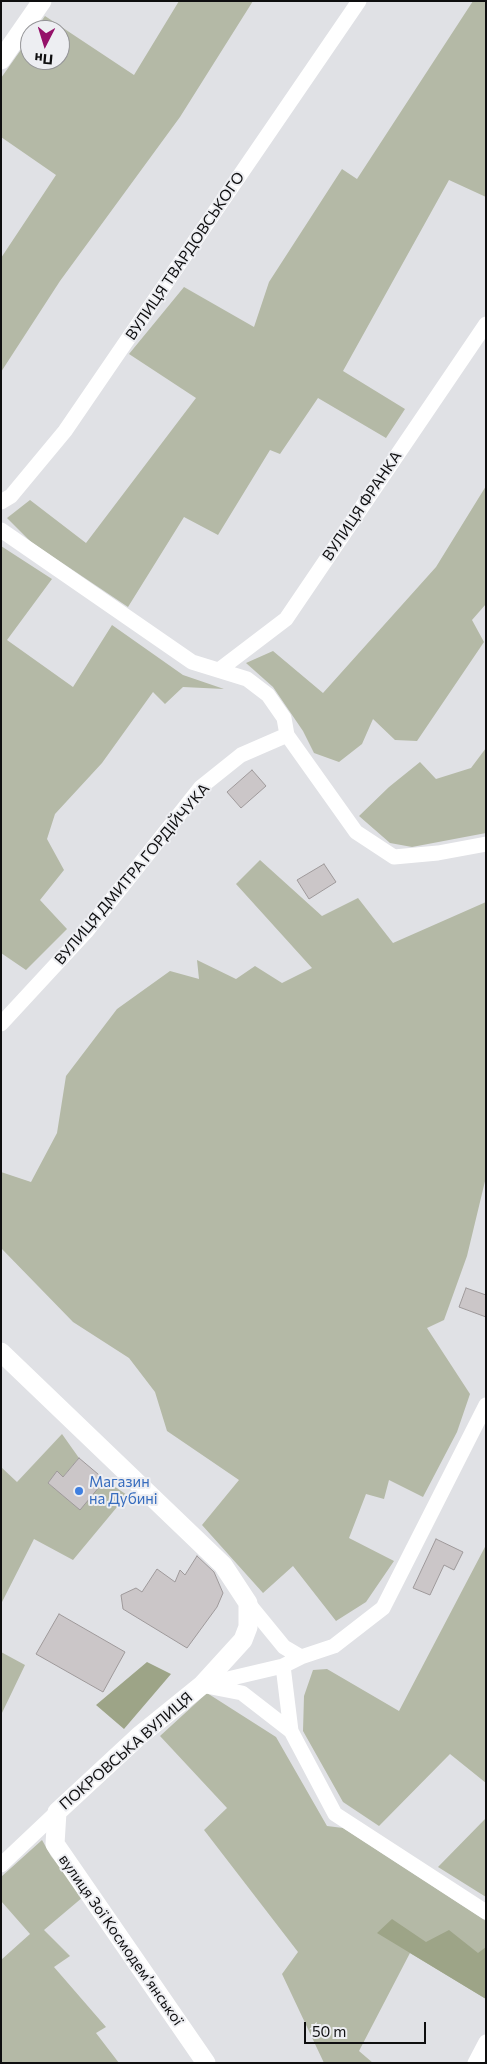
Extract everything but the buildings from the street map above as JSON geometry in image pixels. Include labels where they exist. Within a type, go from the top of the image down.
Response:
[{"type":"street","points":[[1,60],[42,1]]},
{"type":"street","name":"ВУЛИЦЯ ТВАРДОВСЬКОГО","points":[[1,502],[11,496],[65,431],[359,1]]},
{"type":"street","name":"ВУЛИЦЯ ФРАНКА","points":[[219,670],[286,619],[486,324]]},
{"type":"street","points":[[1,530],[192,662],[247,679],[268,695],[284,718],[286,735],[356,832],[394,857],[438,853],[486,844]]},
{"type":"street","name":"ВУЛИЦЯ ДМИТРА ГОРДІЙЧУКА","points":[[1,1024],[86,932],[201,788],[242,755],[286,735]]},
{"type":"street","points":[[1,1352],[223,1564],[248,1603],[284,1647],[301,1657]]},
{"type":"street","name":"ПОКРОВСЬКА ВУЛИЦЯ","points":[[1,1865],[139,1736],[202,1685],[284,1666],[301,1657],[334,1646],[383,1608],[486,1405]]},
{"type":"street","points":[[248,1603],[250,1614],[243,1640],[202,1685],[242,1694],[291,1731]]},
{"type":"street","points":[[284,1666],[291,1731],[335,1814],[486,1912]]},
{"type":"street","name":"вулиця Зої Космодемʼянської","points":[[57,1812],[55,1844],[206,2063]]},
{"type":"street","points":[[475,2063],[486,2042]]},
{"type":"green space","points":[[179,1],[253,1],[180,117],[60,281],[1,372],[1,258],[56,175],[1,137],[1,78],[20,51],[20,70],[70,70],[70,33],[134,75]]},
{"type":"green space","points":[[473,1],[486,1],[486,197],[449,180],[343,371],[405,409],[386,438],[318,398],[280,454],[270,450],[218,535],[184,517],[128,607],[31,542],[7,518],[30,500],[86,543],[196,398],[129,354],[184,287],[254,327],[269,282],[342,169],[357,179]]},
{"type":"green space","points":[[45,16],[51,20],[42,20]]},
{"type":"green space","points":[[486,486],[486,604],[472,620],[484,642],[417,741],[395,740],[373,719],[362,744],[339,762],[314,753],[303,731],[273,687],[246,663],[273,651],[323,693],[436,567]]},
{"type":"green space","points":[[1,546],[52,579],[7,640],[73,687],[112,625],[183,675],[224,689],[183,687],[165,704],[153,692],[102,763],[55,814],[47,839],[64,870],[40,900],[67,929],[26,970],[1,953]]},
{"type":"green space","points":[[486,748],[486,833],[412,847],[390,843],[359,816],[389,787],[420,762],[436,779],[471,768]]},
{"type":"green space","points":[[260,860],[322,916],[358,898],[393,943],[486,902],[486,1177],[467,1256],[444,1320],[427,1328],[470,1394],[457,1432],[423,1497],[389,1480],[384,1499],[366,1494],[349,1538],[394,1561],[366,1602],[336,1621],[293,1566],[263,1593],[202,1525],[239,1480],[167,1431],[155,1392],[129,1358],[73,1322],[1,1248],[1,1172],[31,1182],[57,1133],[66,1076],[117,1009],[170,971],[199,979],[197,960],[236,979],[255,966],[282,983],[312,968],[236,884]]},
{"type":"green space","points":[[62,1434],[79,1458],[63,1477],[57,1472],[48,1483],[80,1509],[105,1480],[127,1495],[73,1560],[34,1539],[1,1604],[1,1467],[17,1482]]},
{"type":"green space","points":[[486,1545],[486,1783],[450,1754],[379,1826],[343,1802],[303,1731],[304,1696],[313,1670],[327,1669],[399,1711]]},
{"type":"green space","points":[[1,1652],[25,1665],[1,1715]]},
{"type":"green space","points":[[147,1662],[171,1674],[124,1729],[96,1705]]},
{"type":"green space","points":[[207,1693],[276,1737],[327,1826],[343,1828],[486,1921],[486,1999],[410,1953],[359,2051],[373,2063],[324,2063],[282,1974],[298,1952],[204,1830],[227,1808],[160,1736]]},
{"type":"green space","points":[[486,1818],[486,1897],[438,1867]]},
{"type":"green space","points":[[42,1840],[51,1856],[83,1897],[44,1930],[70,1956],[54,1967],[106,2027],[96,2033],[119,2063],[1,2063],[1,1960],[30,1934],[1,1901],[1,1877]]},
{"type":"green space","points":[[392,1919],[426,1942],[449,1930],[478,1953],[486,1947],[486,1999],[377,1933]]},
{"type":"place","name":"Магазин на Дубині","points":[[79,1491]]}]
